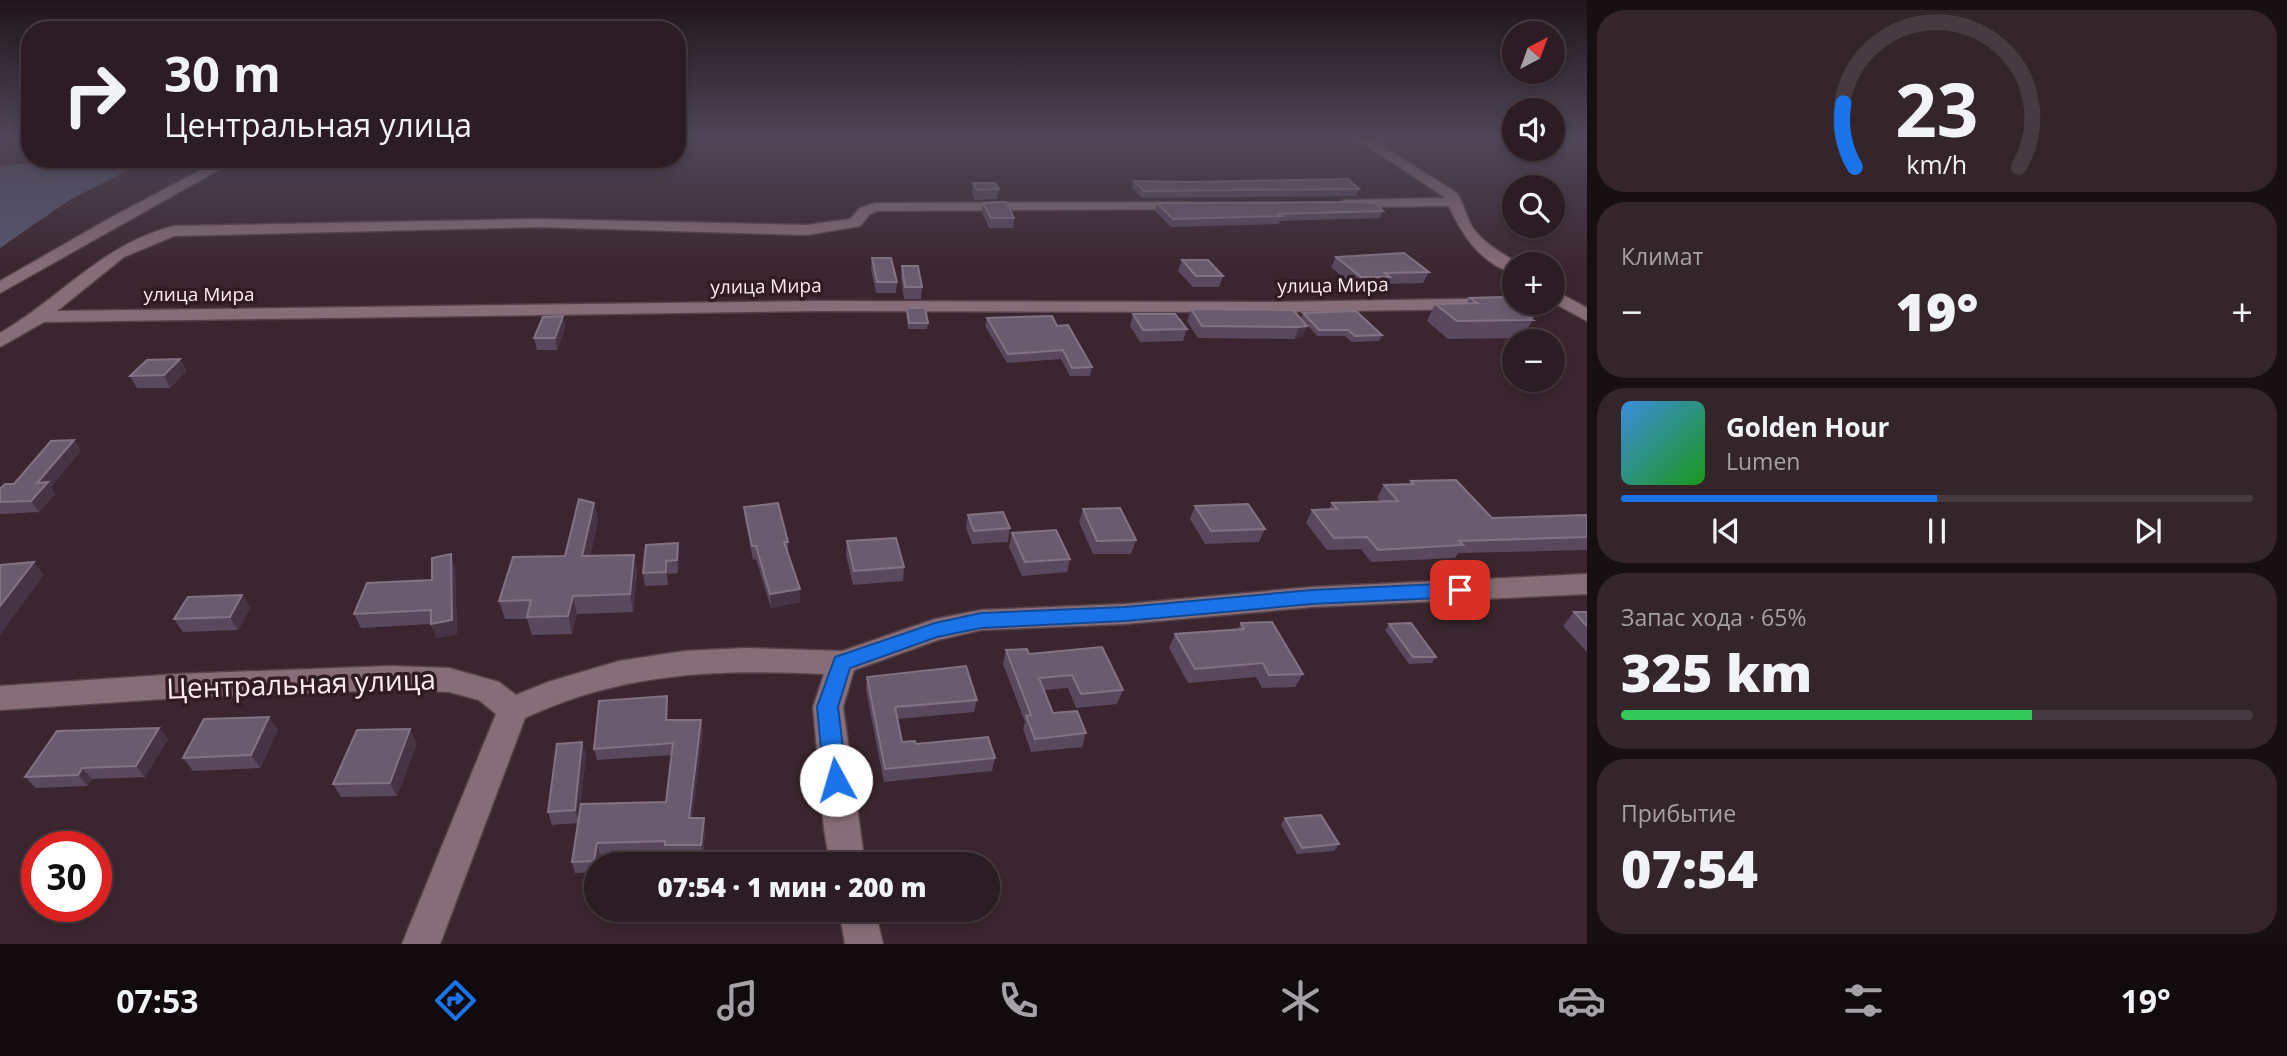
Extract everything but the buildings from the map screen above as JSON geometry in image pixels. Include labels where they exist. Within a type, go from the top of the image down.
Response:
[{"type":"street","points":[[0,288],[190,181]]},
{"type":"street","points":[[1429,181],[1452,196],[1457,202],[1467,231],[1502,260]]},
{"type":"street","points":[[1332,204],[1457,202]]},
{"type":"street","points":[[0,341],[40,317],[121,249],[139,240],[174,231],[539,223],[807,230],[855,223],[865,211],[875,207],[1208,206]]},
{"type":"street","points":[[1565,299],[1587,298]]},
{"type":"street","name":"улица Мира","points":[[40,317],[819,306],[1277,307],[1502,304]]},
{"type":"street","points":[[1565,304],[1587,316]]},
{"type":"street","points":[[421,944],[513,709],[548,694],[619,673],[684,662],[746,659],[842,663],[935,630],[981,620],[1125,614],[1312,597],[1587,584]]},
{"type":"street","points":[[842,663],[828,707],[846,852]]},
{"type":"street","name":"Центральная улица","points":[[0,698],[178,686],[390,678],[449,680],[488,691],[513,709]]},
{"type":"street","points":[[860,922],[864,944]]},
{"type":"water","points":[[0,181],[107,181],[71,199],[0,248]]},
{"type":"route","points":[[836,780],[828,707],[842,663],[935,630],[981,620],[1125,614],[1312,597],[1460,590]]}]
